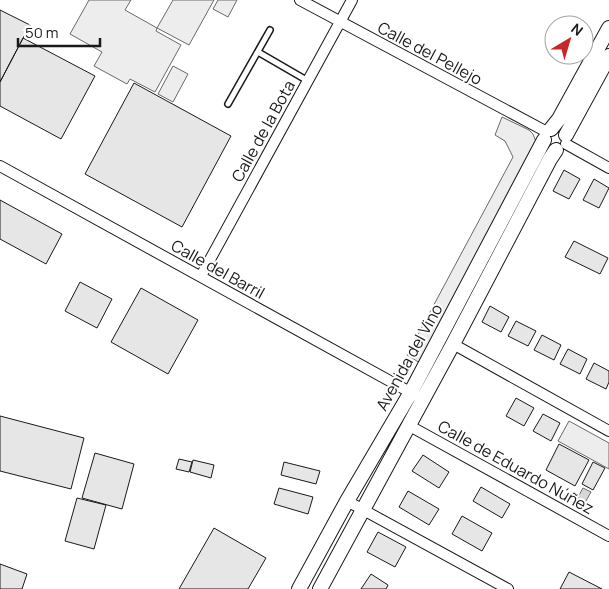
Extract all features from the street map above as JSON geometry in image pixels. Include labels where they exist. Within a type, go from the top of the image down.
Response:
[{"type":"street","name":"Calle del Pellejo","points":[[300,0],[548,134]]},
{"type":"street","name":"Calle de la Bota","points":[[201,276],[352,0]]},
{"type":"street","name":"Avenida del Vino","points":[[320,589],[408,425],[416,395],[548,134],[559,118],[609,28]]},
{"type":"street","name":"Avenida del Vino","points":[[299,589],[348,502],[416,395],[453,344],[550,159],[563,143],[609,56]]},
{"type":"street","points":[[563,143],[560,128],[548,134],[548,148],[563,143],[609,168]]},
{"type":"street","name":"Calle del Barril","points":[[0,166],[416,395]]},
{"type":"street","points":[[453,344],[609,430]]},
{"type":"street","name":"Calle de Eduardo Núñez","points":[[408,425],[609,536]]},
{"type":"street","points":[[348,502],[508,589]]},
{"type":"lane","points":[[228,104],[270,30]]},
{"type":"lane","points":[[258,52],[308,81]]},
{"type":"shaded area","points":[[89,0],[131,0],[125,10],[157,28],[156,31],[181,45],[155,92],[130,79],[127,84],[94,66],[102,52],[70,34]]},
{"type":"shaded area","points":[[173,0],[214,0],[189,45],[157,28]]},
{"type":"shaded area","points":[[218,0],[237,0],[228,17],[213,9]]},
{"type":"shaded area","points":[[173,66],[188,74],[173,102],[158,94]]},
{"type":"shaded area","points":[[502,117],[529,130],[533,134],[538,147],[420,363],[407,355],[513,157],[505,141],[495,135]]},
{"type":"shaded area","points":[[569,421],[609,443],[609,469],[558,441]]},
{"type":"shaded area","points":[[583,488],[591,492],[582,508],[574,504]]},
{"type":"building","points":[[0,10],[30,25],[0,82]]},
{"type":"building","points":[[23,38],[95,76],[61,139],[0,106],[0,82]]},
{"type":"building","points":[[134,83],[231,136],[182,227],[85,174]]},
{"type":"building","points":[[564,170],[580,179],[569,199],[553,191]]},
{"type":"building","points":[[594,179],[609,188],[599,208],[583,200]]},
{"type":"building","points":[[0,200],[62,234],[46,264],[0,239]]},
{"type":"building","points":[[574,241],[608,258],[600,274],[565,257]]},
{"type":"building","points":[[80,282],[112,299],[97,328],[65,311]]},
{"type":"building","points":[[141,288],[198,320],[168,374],[111,342]]},
{"type":"building","points":[[490,306],[509,317],[501,332],[482,322]]},
{"type":"building","points":[[516,321],[536,331],[528,346],[508,336]]},
{"type":"building","points":[[542,335],[561,345],[554,360],[534,350]]},
{"type":"building","points":[[568,349],[587,359],[580,374],[560,364]]},
{"type":"building","points":[[594,363],[609,371],[609,382],[606,389],[586,379]]},
{"type":"building","points":[[516,398],[534,408],[524,426],[506,416]]},
{"type":"building","points":[[543,414],[560,423],[551,441],[533,431]]},
{"type":"building","points":[[0,416],[84,438],[71,489],[0,471]]},
{"type":"building","points":[[559,444],[589,460],[575,486],[546,470]]},
{"type":"building","points":[[95,453],[134,464],[122,509],[82,498]]},
{"type":"building","points":[[423,455],[449,472],[439,488],[412,471]]},
{"type":"building","points":[[179,459],[192,462],[189,472],[176,469]]},
{"type":"building","points":[[193,460],[214,465],[211,478],[190,472]]},
{"type":"building","points":[[284,462],[320,471],[316,484],[281,475]]},
{"type":"building","points":[[593,462],[605,468],[593,490],[582,484]]},
{"type":"building","points":[[481,487],[510,504],[502,518],[473,501]]},
{"type":"building","points":[[279,488],[313,497],[308,514],[274,504]]},
{"type":"building","points":[[408,491],[439,509],[429,525],[399,507]]},
{"type":"building","points":[[77,498],[106,505],[94,549],[65,541]]},
{"type":"building","points":[[462,516],[492,533],[482,551],[452,534]]},
{"type":"building","points":[[214,528],[266,558],[248,589],[179,589]]},
{"type":"building","points":[[378,532],[406,547],[395,567],[367,552]]},
{"type":"building","points":[[0,564],[27,574],[22,589],[0,589]]},
{"type":"building","points":[[569,572],[602,589],[560,589]]},
{"type":"building","points":[[371,574],[388,585],[386,589],[361,589]]}]
